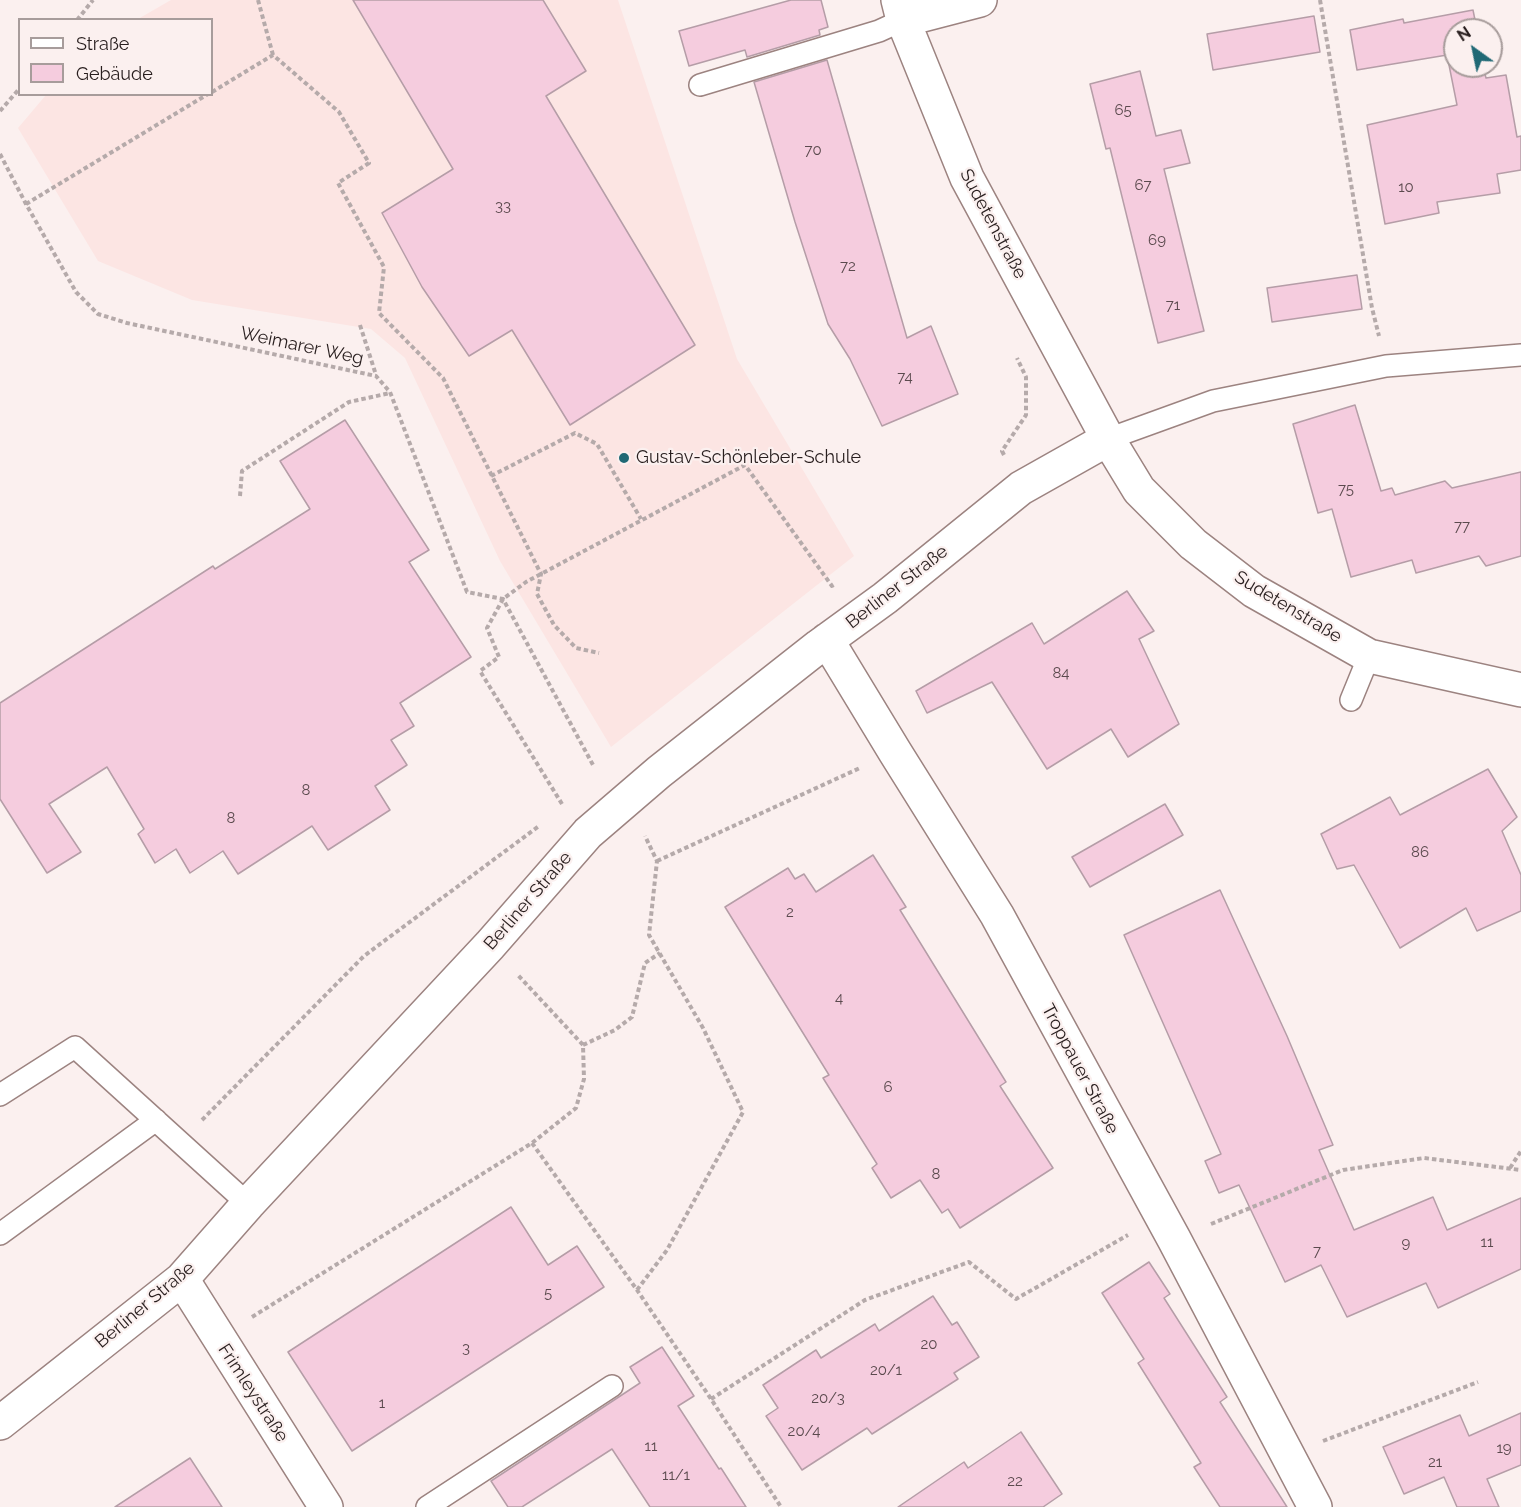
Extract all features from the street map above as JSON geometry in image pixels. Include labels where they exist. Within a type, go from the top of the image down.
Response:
[{"type":"street","points":[[901,10],[980,0]]},
{"type":"street","name":"Sudetenstraße","points":[[901,10],[967,178],[1108,439],[1139,490],[1193,544],[1254,591],[1369,656],[1521,690]]},
{"type":"street","name":"Berliner Straße","points":[[0,1423],[182,1279],[248,1204],[490,945],[588,833],[659,772],[827,640],[885,598],[1021,489],[1108,439]]},
{"type":"street","name":"Troppauer Straße","points":[[827,640],[997,915],[1315,1507]]},
{"type":"street","name":"Frimleystraße","points":[[182,1279],[326,1507]]},
{"type":"lane","points":[[700,85],[879,30],[901,10]]},
{"type":"lane","points":[[1108,439],[1214,400],[1386,366],[1521,355]]},
{"type":"lane","points":[[1351,700],[1369,656]]},
{"type":"lane","points":[[0,1095],[75,1047],[248,1204]]},
{"type":"lane","points":[[0,1234],[156,1120]]},
{"type":"lane","points":[[428,1507],[612,1386]]},
{"type":"path","points":[[79,18],[93,0]]},
{"type":"path","points":[[258,0],[273,55],[339,112],[369,163],[338,183],[384,267],[379,313],[443,378],[541,574],[537,594],[554,625],[576,648],[599,653]]},
{"type":"path","points":[[1320,0],[1372,308],[1386,366]]},
{"type":"path","points":[[213,91],[273,55]]},
{"type":"path","points":[[0,111],[18,90]]},
{"type":"path","points":[[26,204],[205,96]]},
{"type":"path","name":"Weimarer Weg","points":[[0,154],[76,292],[98,314],[127,323],[376,376],[390,392],[467,591],[503,599]]},
{"type":"path","points":[[360,325],[376,376]]},
{"type":"path","points":[[240,496],[242,471],[349,402],[390,392]]},
{"type":"path","points":[[491,476],[575,433],[597,444],[641,519]]},
{"type":"path","points":[[588,833],[564,808],[480,671],[499,657],[487,628],[503,599],[541,574],[744,465],[832,586],[841,579]]},
{"type":"path","points":[[503,599],[593,765]]},
{"type":"path","points":[[657,861],[895,752]]},
{"type":"path","points":[[180,1142],[364,956],[545,822]]},
{"type":"path","points":[[637,1290],[667,1250],[743,1112],[703,1028],[649,935],[657,861],[642,830]]},
{"type":"path","points":[[218,1338],[532,1143],[576,1108],[584,1079],[583,1045],[490,945]]},
{"type":"path","points":[[583,1045],[615,1030],[632,1017],[645,963],[660,952]]},
{"type":"path","points":[[532,1143],[711,1398],[781,1507]]},
{"type":"path","points":[[1510,1168],[1521,1151]]},
{"type":"path","points":[[711,1398],[865,1300],[969,1262],[1016,1299],[1167,1228],[1343,1170],[1424,1158],[1521,1170]]},
{"type":"path","points":[[1290,1458],[1327,1440],[1478,1382]]},
{"type":"shaded area","name":"Gustav-Schönleber-Schule","points":[[171,0],[618,0],[737,359],[854,556],[611,747],[500,561],[405,358],[371,329],[192,300],[98,261],[18,128],[45,96],[213,96],[213,18],[140,18]]},
{"type":"building","points":[[353,0],[543,0],[586,71],[546,96],[695,345],[570,425],[512,330],[469,356],[422,287],[382,213],[453,169]]},
{"type":"building","points":[[791,0],[821,0],[828,27],[819,30],[820,35],[747,57],[745,50],[689,66],[679,31]]},
{"type":"building","points":[[1473,10],[1475,18],[1443,18],[1443,56],[1357,70],[1350,30],[1403,19],[1404,23]]},
{"type":"building","points":[[1314,16],[1320,52],[1213,70],[1207,34]]},
{"type":"building","points":[[827,60],[907,338],[931,326],[958,394],[882,426],[850,359],[828,324],[754,82]]},
{"type":"building","points":[[1140,71],[1156,136],[1181,130],[1190,163],[1164,169],[1204,331],[1158,343],[1110,148],[1106,149],[1090,84]]},
{"type":"building","points":[[1503,75],[1506,75],[1517,137],[1521,136],[1521,170],[1497,174],[1500,193],[1437,202],[1439,213],[1385,224],[1367,125],[1457,105],[1452,78],[1503,78]]},
{"type":"building","points":[[1357,275],[1362,309],[1272,322],[1267,288]]},
{"type":"building","points":[[1355,405],[1381,491],[1392,488],[1395,495],[1445,481],[1452,488],[1521,472],[1521,556],[1486,566],[1479,556],[1416,573],[1412,560],[1351,577],[1332,509],[1318,513],[1293,424]]},
{"type":"building","points":[[345,420],[429,550],[409,562],[471,657],[400,703],[414,726],[391,740],[407,765],[375,786],[390,810],[328,850],[312,826],[238,874],[223,851],[190,873],[176,849],[155,863],[138,834],[144,829],[107,767],[49,804],[81,852],[47,873],[0,799],[0,703],[213,566],[215,569],[310,509],[280,461]]},
{"type":"building","points":[[1127,591],[1154,631],[1139,639],[1179,724],[1128,757],[1111,729],[1047,769],[992,682],[927,713],[916,691],[1032,623],[1044,644]]},
{"type":"building","points":[[1488,769],[1517,817],[1502,831],[1521,875],[1521,911],[1477,931],[1466,908],[1400,948],[1354,865],[1337,869],[1321,834],[1390,797],[1400,815]]},
{"type":"building","points":[[1165,804],[1183,835],[1090,887],[1072,857]]},
{"type":"building","points":[[873,855],[906,907],[900,910],[1006,1082],[1000,1086],[1053,1168],[960,1228],[948,1209],[942,1213],[920,1180],[891,1198],[872,1168],[877,1164],[823,1078],[829,1075],[725,907],[788,868],[795,879],[804,874],[816,892]]},
{"type":"building","points":[[1220,890],[1287,1036],[1333,1145],[1319,1150],[1354,1230],[1433,1197],[1447,1230],[1521,1198],[1521,1269],[1438,1308],[1426,1283],[1347,1317],[1321,1265],[1285,1282],[1239,1185],[1219,1193],[1205,1161],[1221,1154],[1124,935]]},
{"type":"building","points":[[511,1207],[548,1265],[577,1246],[604,1287],[352,1451],[288,1352]]},
{"type":"building","points":[[1149,1262],[1170,1294],[1164,1298],[1227,1397],[1220,1402],[1287,1507],[1220,1507],[1194,1467],[1201,1463],[1138,1363],[1144,1359],[1102,1293]]},
{"type":"building","points":[[933,1296],[952,1325],[957,1322],[979,1357],[954,1373],[958,1379],[872,1434],[867,1428],[802,1470],[766,1416],[778,1408],[763,1385],[816,1350],[821,1358],[875,1324],[879,1331]]},
{"type":"building","points":[[662,1347],[694,1396],[678,1406],[746,1507],[650,1507],[612,1449],[522,1507],[508,1507],[491,1481],[640,1383],[630,1367]]},
{"type":"building","points":[[1521,1413],[1521,1465],[1487,1479],[1499,1507],[1457,1507],[1444,1477],[1404,1494],[1383,1447],[1460,1415],[1469,1436]]},
{"type":"building","points":[[1021,1432],[1062,1494],[1043,1507],[898,1507],[964,1462],[968,1468]]},
{"type":"building","points":[[190,1458],[222,1507],[115,1507]]},
{"type":"place","name":"Gustav-Schönleber-Schule","points":[[624,458]]}]
